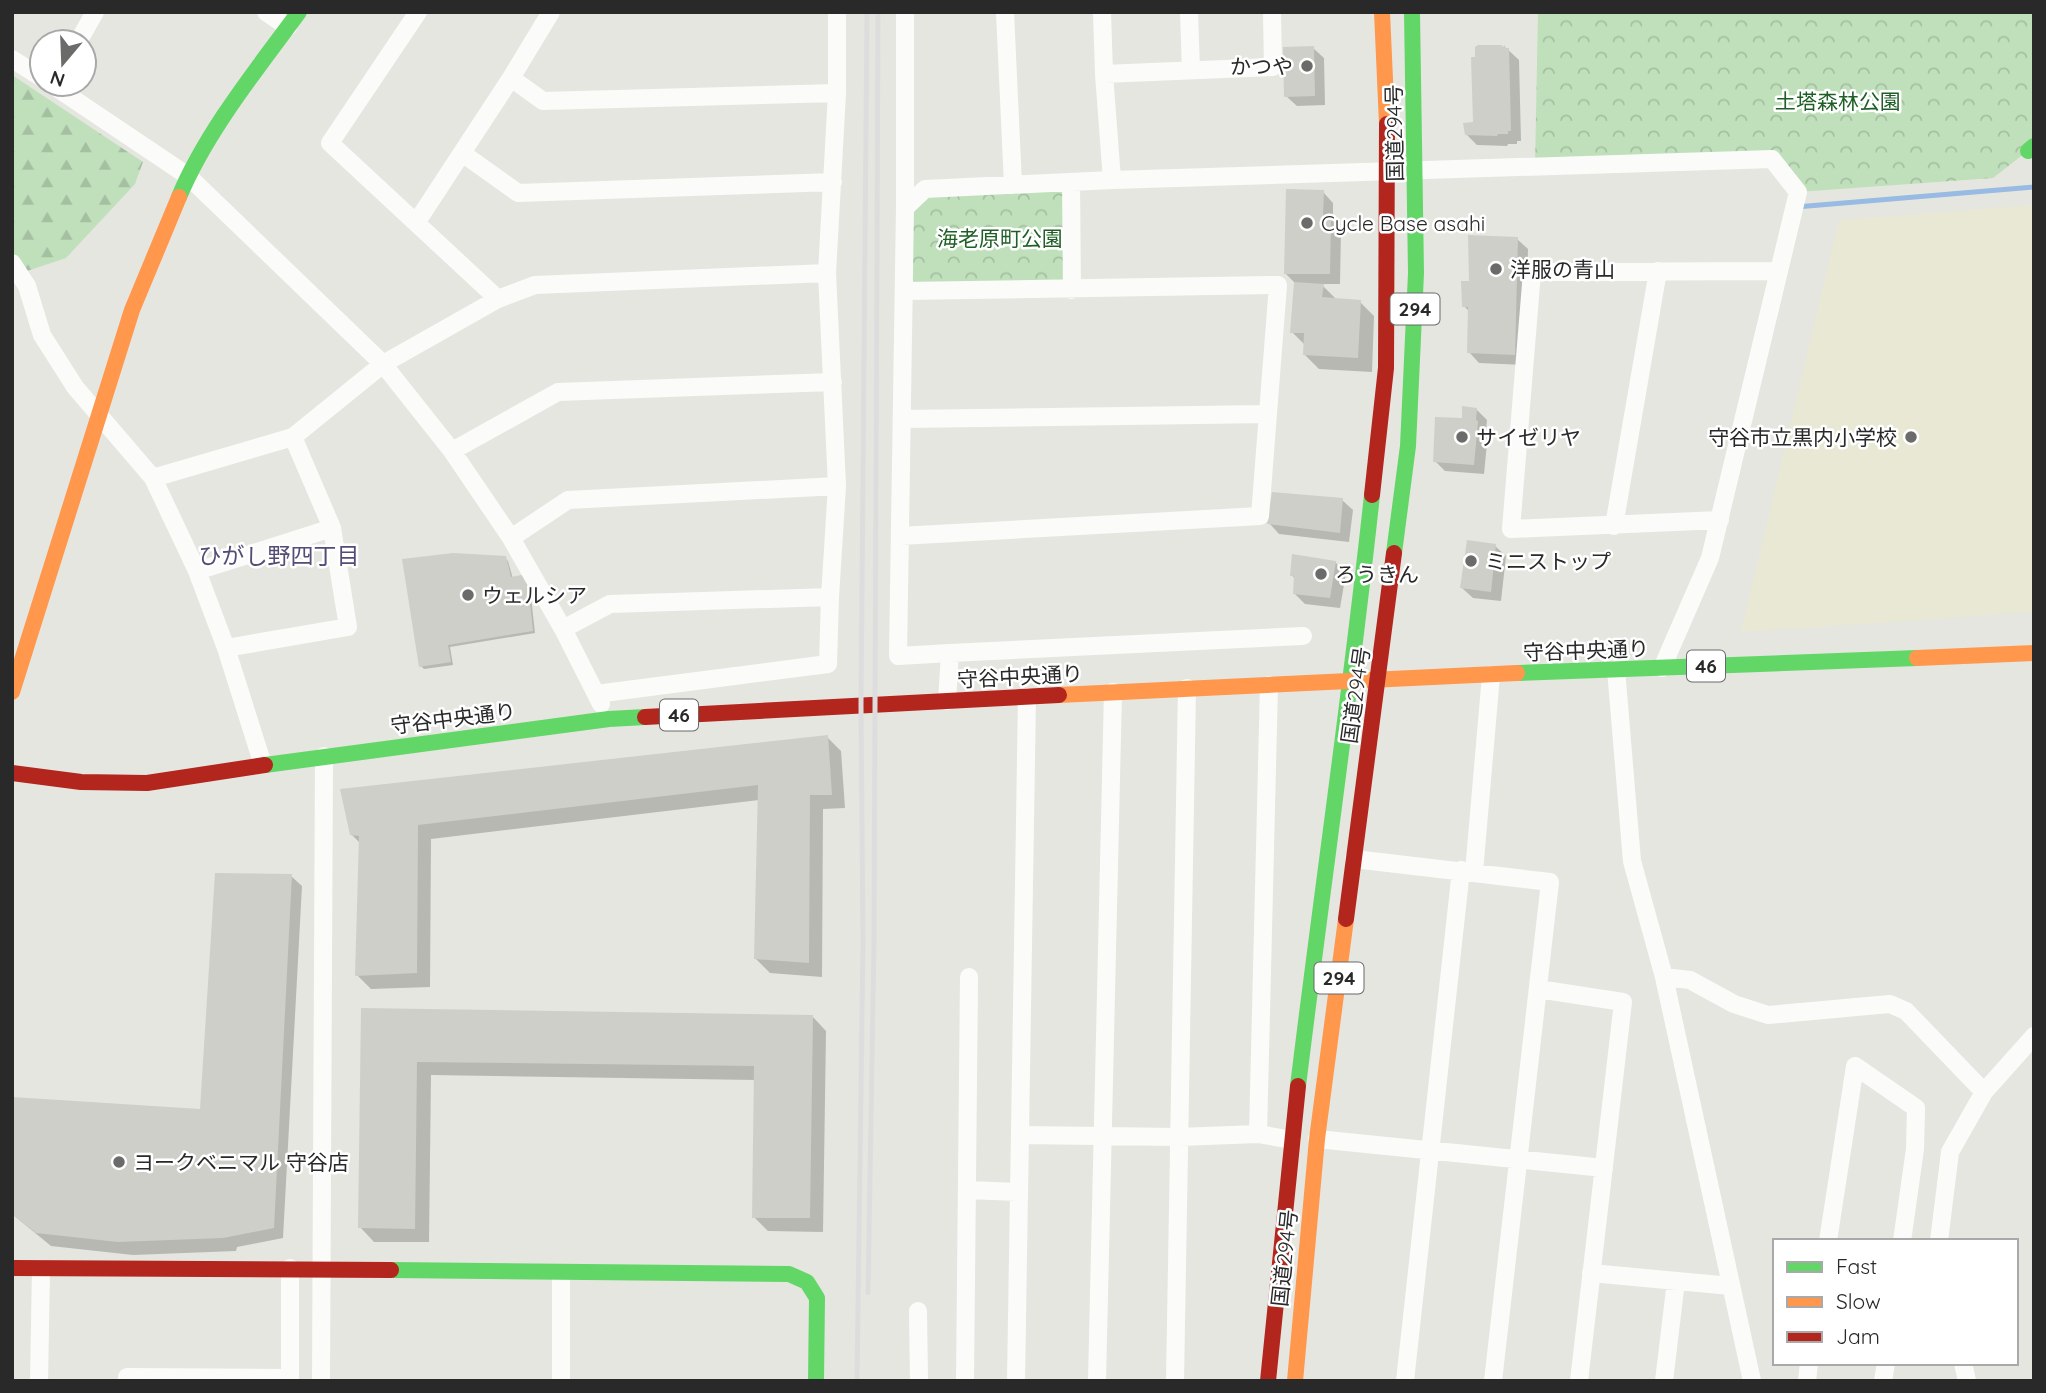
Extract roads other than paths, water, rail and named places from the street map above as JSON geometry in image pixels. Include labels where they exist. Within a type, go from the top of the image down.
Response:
[{"type":"main road","points":[[12,692],[132,310],[188,176],[244,86],[299,12]]},
{"type":"main road","name":"国道294号","points":[[1268,1381],[1292,1140],[1351,680],[1386,368],[1387,172],[1382,12]]},
{"type":"main road","name":"国道294号","points":[[1295,1381],[1317,1139],[1408,446],[1416,273],[1412,12]]},
{"type":"main road","name":"守谷中央通り","points":[[12,773],[81,782],[148,783],[324,756],[609,719],[1351,680],[2034,653]]},
{"type":"main road","points":[[12,1268],[320,1268],[789,1274],[802,1277],[813,1286],[817,1298],[817,1381]]},
{"type":"street","points":[[86,28],[95,12]]},
{"type":"street","points":[[266,12],[288,27]]},
{"type":"street","points":[[418,12],[330,143],[498,299]]},
{"type":"street","points":[[416,223],[551,12]]},
{"type":"street","points":[[596,694],[828,664],[837,486],[827,274],[837,93],[837,12]]},
{"type":"street","points":[[905,12],[905,208],[898,656],[1303,636]]},
{"type":"street","points":[[1005,12],[1013,185]]},
{"type":"street","points":[[1102,12],[1112,180]]},
{"type":"street","points":[[1189,12],[1191,70]]},
{"type":"street","points":[[1104,74],[1273,67],[1272,12]]},
{"type":"street","points":[[12,60],[28,70]]},
{"type":"street","points":[[511,78],[543,102],[837,93]]},
{"type":"street","points":[[73,98],[188,176],[383,364],[452,451],[511,538],[563,629],[609,719]]},
{"type":"street","points":[[462,153],[518,193],[833,182]]},
{"type":"street","points":[[905,208],[925,189],[1112,180],[1772,159],[1798,192],[1710,558],[1662,668]]},
{"type":"street","points":[[1071,182],[1072,289]]},
{"type":"street","points":[[12,263],[27,286],[42,335],[75,387],[153,478],[197,571],[226,648],[263,765]]},
{"type":"street","points":[[1614,526],[1658,271]]},
{"type":"street","points":[[1720,520],[1511,529],[1532,272],[1779,271]]},
{"type":"street","points":[[153,478],[293,437],[383,364],[498,299],[535,285],[827,274]]},
{"type":"street","points":[[900,536],[1260,516],[1278,285],[904,291]]},
{"type":"street","points":[[452,451],[558,392],[833,382]]},
{"type":"street","points":[[902,419],[1268,414]]},
{"type":"street","points":[[226,648],[348,627],[332,528],[293,437]]},
{"type":"street","points":[[511,538],[568,500],[837,486]]},
{"type":"street","points":[[197,571],[332,528]]},
{"type":"street","points":[[563,629],[610,604],[830,597]]},
{"type":"street","points":[[947,701],[950,653]]},
{"type":"street","points":[[1616,669],[1632,861],[1664,977],[1752,1381]]},
{"type":"street","points":[[1405,1381],[1491,675]]},
{"type":"street","points":[[1258,1135],[1269,685]]},
{"type":"street","points":[[1175,1381],[1187,688]]},
{"type":"street","points":[[1097,1381],[1113,692]]},
{"type":"street","points":[[1016,1381],[1027,696]]},
{"type":"street","points":[[321,1381],[324,756]]},
{"type":"street","points":[[1354,859],[1550,882],[1493,1381]]},
{"type":"street","points":[[965,1381],[969,977]]},
{"type":"street","points":[[1664,977],[1690,980],[1734,1004],[1768,1015],[1890,1004],[1906,1011],[1984,1092]]},
{"type":"street","points":[[1538,989],[1623,1002],[1579,1381]]},
{"type":"street","points":[[1939,1239],[1950,1152],[1984,1092],[2034,1036]]},
{"type":"street","points":[[1828,1239],[1855,1066],[1916,1108],[1915,1149],[1902,1239]]},
{"type":"street","points":[[1020,1135],[1258,1135],[1292,1140]]},
{"type":"street","points":[[1317,1139],[1604,1168]]},
{"type":"street","points":[[967,1190],[1019,1192]]},
{"type":"street","points":[[127,1381],[128,1377],[290,1379],[290,1268]]},
{"type":"street","points":[[39,1381],[41,1269]]},
{"type":"street","points":[[561,1273],[561,1381]]},
{"type":"street","points":[[1591,1273],[1731,1286]]},
{"type":"street","points":[[1664,1381],[1676,1281]]},
{"type":"street","points":[[918,1311],[919,1381]]},
{"type":"waterway","points":[[1796,207],[2034,187]]},
{"type":"railway","points":[[857,1381],[863,943],[861,705],[867,12]]},
{"type":"railway","points":[[868,1293],[874,943],[878,12]]},
{"type":"place","name":"かつや","points":[[1307,66]]},
{"type":"place","name":"Cycle Base asahi","points":[[1307,223]]},
{"type":"place","name":"洋服の青山","points":[[1496,269]]},
{"type":"place","name":"サイゼリヤ","points":[[1462,437]]},
{"type":"place","name":"守谷市立黒内小学校","points":[[1911,437]]},
{"type":"place","name":"ミニストップ","points":[[1471,561]]},
{"type":"place","name":"ろうきん","points":[[1321,574]]},
{"type":"place","name":"ウェルシア","points":[[468,595]]},
{"type":"place","name":"ヨークベニマル 守谷店","points":[[119,1162]]},
{"type":"district","name":"ひがし野四丁目","points":[[279,555]]},
{"type":"park label","name":"土塔森林公園","points":[[1838,101]]},
{"type":"park label","name":"海老原町公園","points":[[1000,238]]}]
